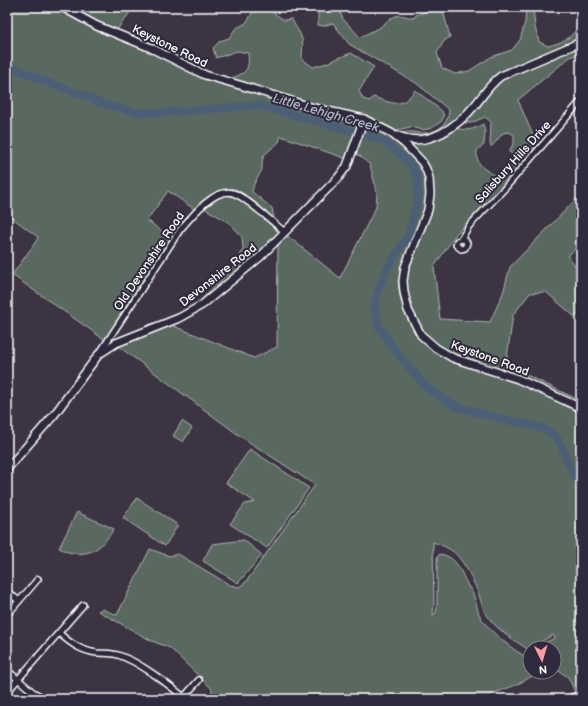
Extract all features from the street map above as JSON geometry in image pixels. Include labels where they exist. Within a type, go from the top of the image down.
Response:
[{"type":"street","name":"Keystone Road","points":[[62,7],[97,26],[149,47],[205,76],[363,122],[391,134],[405,144],[422,162],[429,178],[430,194],[428,210],[405,267],[403,281],[408,310],[421,335],[436,348],[453,358],[518,379],[581,408]]},
{"type":"street","points":[[391,134],[415,140],[427,139],[442,134],[449,130],[472,109],[490,85],[501,76],[581,42]]},
{"type":"street","name":"Salisbury Hills Drive","points":[[461,238],[469,226],[581,101]]},
{"type":"street","name":"Devonshire Road","points":[[7,468],[54,415],[99,354],[116,343],[179,318],[195,310],[260,257],[338,178],[347,166],[363,122]]},
{"type":"street","name":"Old Devonshire Road","points":[[99,354],[180,230],[199,209],[218,194],[230,192],[240,195],[285,232]]},
{"type":"street","points":[[7,615],[38,579]]},
{"type":"street","points":[[7,591],[19,601]]},
{"type":"street","points":[[7,692],[83,605]]},
{"type":"street","points":[[59,633],[70,642],[81,648],[96,653],[112,654],[124,658],[154,674],[183,698],[199,680]]},
{"type":"street","points":[[7,670],[33,692],[46,699]]},
{"type":"street","points":[[569,699],[581,695]]},
{"type":"green space","points":[[7,7],[59,7],[152,51],[199,76],[357,120],[360,123],[347,159],[281,136],[279,142],[264,155],[262,170],[254,184],[252,192],[272,208],[275,223],[250,199],[235,189],[223,190],[211,196],[194,209],[168,191],[147,220],[172,239],[105,340],[12,275],[38,237],[7,214]]},
{"type":"green space","points":[[66,7],[134,7],[116,31],[102,26]]},
{"type":"green space","points":[[256,7],[265,7],[284,20],[292,19],[302,39],[302,59],[313,67],[351,53],[374,67],[359,91],[363,99],[370,101],[373,97],[391,103],[401,103],[415,90],[442,111],[444,116],[442,121],[432,128],[423,130],[410,127],[394,131],[363,116],[338,112],[229,79],[245,71],[248,64],[248,53],[237,51],[216,58],[213,48],[220,41],[229,38],[235,29],[246,23]]},
{"type":"green space","points":[[318,7],[338,7],[343,19],[360,37],[379,28],[391,18],[399,15],[414,18],[416,15],[438,7],[444,14],[450,37],[444,41],[437,53],[442,68],[455,74],[469,71],[491,57],[512,50],[520,40],[525,22],[526,7],[533,7],[535,27],[539,42],[548,46],[558,43],[567,39],[581,24],[581,39],[516,65],[490,81],[480,92],[475,102],[446,129],[434,134],[411,138],[396,134],[404,132],[426,133],[436,130],[440,128],[447,120],[449,110],[416,83],[349,44],[333,23],[324,26],[318,25]]},
{"type":"green space","points":[[581,45],[581,53],[570,57],[518,100],[537,145],[500,189],[456,234],[434,267],[440,319],[490,322],[503,293],[510,267],[581,194],[581,243],[568,256],[581,273],[581,312],[575,317],[546,292],[530,293],[513,315],[506,365],[581,401],[581,405],[451,354],[429,339],[420,329],[413,317],[408,301],[406,284],[407,275],[430,215],[432,177],[412,148],[414,143],[443,138],[457,128],[464,130],[483,124],[485,132],[484,145],[477,150],[479,163],[483,168],[495,175],[507,171],[517,157],[509,152],[514,142],[514,135],[509,132],[503,133],[492,146],[490,145],[491,122],[485,117],[471,123],[460,123],[488,92],[508,76]]},
{"type":"green space","points":[[366,124],[388,134],[405,148],[424,171],[427,188],[424,213],[402,267],[398,282],[401,301],[410,322],[423,341],[439,354],[458,363],[519,382],[581,411],[581,693],[576,694],[568,677],[562,673],[562,640],[550,640],[555,638],[553,635],[544,640],[522,640],[522,645],[502,631],[487,615],[472,579],[461,560],[452,551],[433,542],[433,615],[436,613],[437,557],[440,554],[454,561],[460,569],[473,593],[480,616],[485,623],[503,641],[522,655],[522,680],[525,680],[489,695],[489,699],[211,699],[212,689],[170,648],[152,641],[98,611],[102,609],[117,615],[150,549],[169,556],[178,554],[230,585],[239,587],[246,582],[315,485],[240,436],[118,346],[171,325],[254,358],[277,347],[278,241],[285,234],[340,278],[376,207],[377,193],[370,165],[360,156],[355,154]]},
{"type":"green space","points":[[229,194],[235,195],[280,231],[280,234],[259,255],[199,304],[197,304],[237,263],[243,249],[242,237],[230,223],[204,208],[217,199]]},
{"type":"green space","points":[[182,421],[192,428],[183,442],[173,436]]},
{"type":"green space","points":[[250,449],[309,488],[267,548],[230,524],[245,504],[255,502],[226,483]]},
{"type":"green space","points":[[137,498],[178,525],[165,546],[123,518]]},
{"type":"green space","points":[[77,512],[114,529],[98,548],[87,553],[72,553],[59,548]]},
{"type":"green space","points":[[244,540],[262,555],[238,583],[203,561],[212,544]]},
{"type":"waterway","name":"Little Lehigh Creek","points":[[7,65],[49,83],[84,95],[100,103],[134,112],[160,113],[258,105],[384,141],[411,164],[417,177],[418,199],[408,236],[387,268],[379,288],[374,307],[379,327],[401,358],[428,389],[457,407],[535,426],[548,431],[556,437],[562,447],[570,468],[577,479],[581,482]]}]
